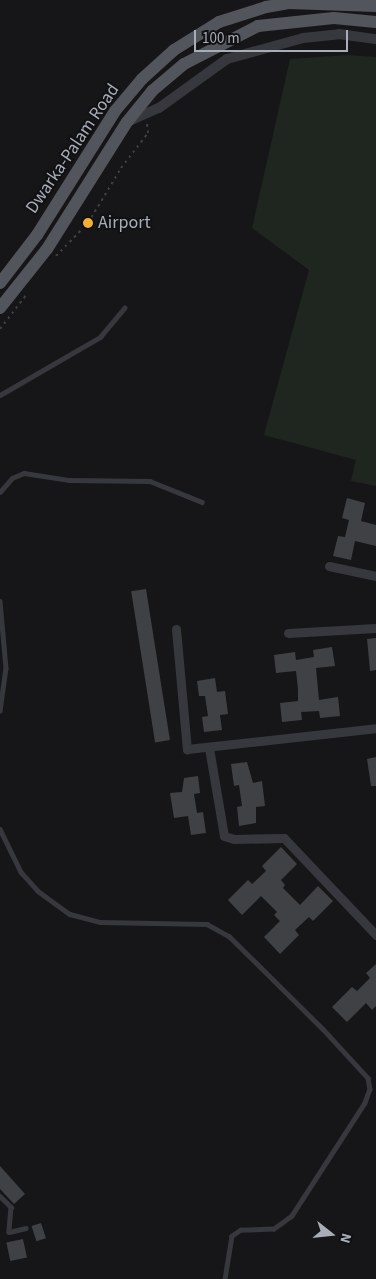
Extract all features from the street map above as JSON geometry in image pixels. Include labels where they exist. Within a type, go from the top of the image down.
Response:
[{"type":"main road","name":"Dwarka-Palam Road","points":[[0,282],[37,235],[115,111],[142,79],[174,50],[219,22],[270,4],[376,6]]},
{"type":"main road","name":"Dwarka-Palam Road","points":[[0,308],[47,248],[127,122],[152,90],[184,64],[258,26],[334,18],[376,22]]},
{"type":"street","points":[[127,122],[146,115],[227,59],[303,38],[339,34],[376,39]]},
{"type":"street","points":[[329,566],[376,576]]},
{"type":"street","points":[[288,633],[376,628]]},
{"type":"street","points":[[176,629],[185,747],[191,750],[376,728]]},
{"type":"street","points":[[209,748],[224,836],[234,839],[284,838],[376,935]]},
{"type":"lane","points":[[0,395],[100,337],[124,308]]},
{"type":"lane","points":[[0,492],[12,478],[24,473],[69,480],[150,481],[202,502]]},
{"type":"lane","points":[[0,600],[6,668],[0,711]]},
{"type":"lane","points":[[0,829],[21,872],[38,891],[70,914],[100,922],[207,924],[229,936],[323,1029],[368,1078],[370,1089],[365,1103],[292,1216],[274,1229],[241,1230],[232,1236],[225,1279]]},
{"type":"lane","points":[[0,1196],[11,1207],[9,1232],[26,1228]]},
{"type":"path","points":[[51,261],[70,245],[88,223],[121,168],[148,133],[146,115]]},
{"type":"path","points":[[0,329],[29,291]]},
{"type":"shaded area","points":[[347,55],[376,57],[376,486],[351,481],[356,460],[264,435],[309,270],[252,228],[290,59]]},
{"type":"building","points":[[347,498],[365,503],[361,521],[376,525],[376,546],[355,541],[351,560],[333,556],[338,536],[345,537],[349,520],[342,518]]},
{"type":"building","points":[[146,589],[170,740],[155,742],[131,591]]},
{"type":"building","points":[[376,638],[376,670],[370,671],[367,639]]},
{"type":"building","points":[[332,647],[335,666],[316,668],[319,700],[338,697],[340,716],[320,718],[319,711],[301,712],[302,720],[282,722],[280,703],[298,701],[296,671],[276,673],[274,655],[295,652],[296,660],[314,657],[313,650]]},
{"type":"building","points":[[215,678],[217,692],[225,691],[228,714],[220,715],[222,730],[204,732],[202,717],[208,716],[205,696],[199,696],[197,681]]},
{"type":"building","points":[[376,757],[376,786],[371,786],[367,759]]},
{"type":"building","points":[[247,762],[253,783],[262,781],[265,806],[256,807],[256,823],[239,826],[237,807],[242,806],[239,785],[234,786],[231,764]]},
{"type":"building","points":[[198,776],[200,793],[194,794],[197,813],[203,812],[206,833],[191,835],[188,816],[174,818],[170,793],[182,792],[184,778]]},
{"type":"building","points":[[281,847],[297,864],[281,880],[285,885],[283,888],[300,905],[318,886],[333,901],[313,921],[309,917],[295,930],[299,935],[280,954],[264,937],[280,921],[274,915],[277,912],[261,896],[242,915],[228,900],[248,880],[252,884],[266,871],[262,866]]},
{"type":"building","points":[[376,964],[376,1006],[372,1010],[366,1003],[347,1022],[332,1007],[352,987],[357,991],[370,978],[366,973]]},
{"type":"building","points":[[0,1166],[25,1194],[14,1204],[0,1189]]},
{"type":"building","points":[[41,1223],[46,1238],[36,1241],[31,1226]]},
{"type":"building","points":[[23,1239],[27,1258],[10,1261],[6,1243]]},
{"type":"place","name":"Airport","points":[[88,223]]}]
